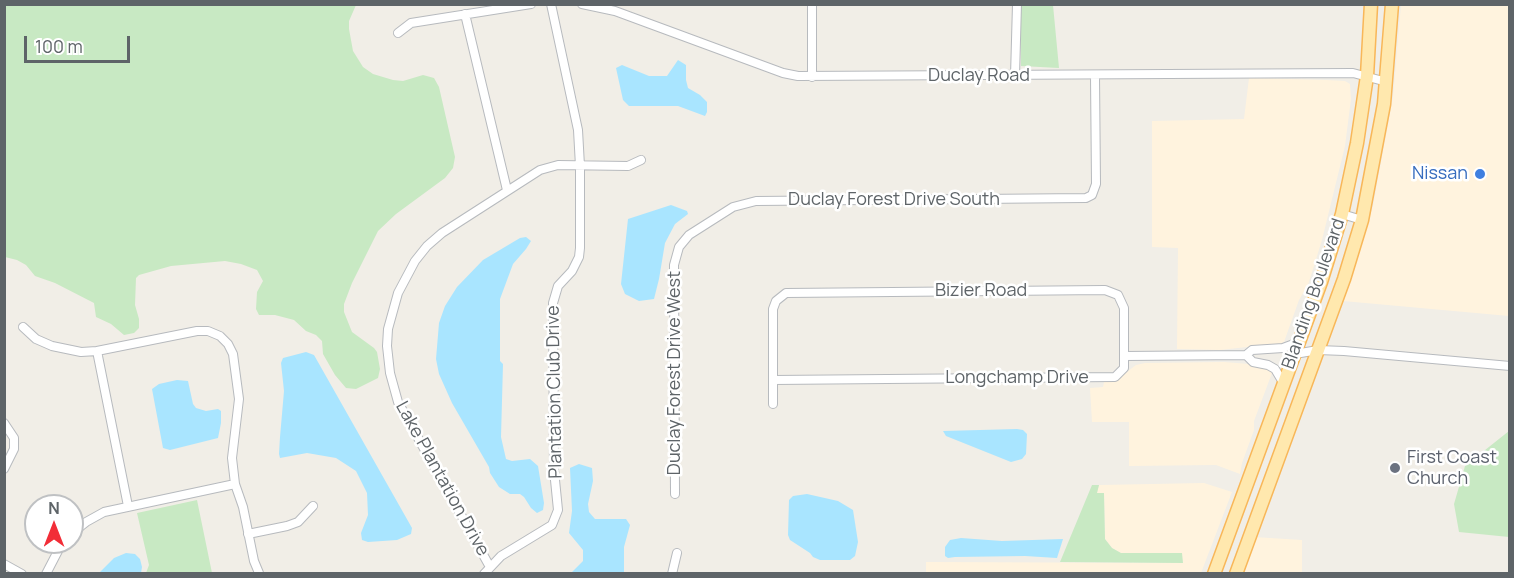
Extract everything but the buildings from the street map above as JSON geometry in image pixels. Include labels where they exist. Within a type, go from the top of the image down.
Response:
[{"type":"main road","name":"Blanding Boulevard","points":[[1214,573],[1321,282],[1342,214],[1357,143],[1367,76],[1371,4]]},
{"type":"main road","name":"Blanding Boulevard","points":[[1236,573],[1344,279],[1362,220],[1380,134],[1387,82],[1392,4]]},
{"type":"main road","points":[[1228,535],[1247,542]]},
{"type":"street","points":[[398,33],[411,23],[531,4]]},
{"type":"street","name":"Plantation Club Drive","points":[[487,570],[514,546],[546,531],[556,518],[559,502],[554,470],[554,303],[558,286],[572,271],[579,257],[580,166],[578,130],[551,4]]},
{"type":"street","name":"Duclay Road","points":[[582,4],[634,17],[783,73],[812,77],[1353,73],[1387,82]]},
{"type":"street","points":[[812,4],[812,77]]},
{"type":"street","points":[[1016,76],[1017,4]]},
{"type":"street","points":[[465,14],[507,190]]},
{"type":"street","name":"Duclay Forest Drive South","points":[[702,226],[733,207],[756,201],[1080,199],[1092,195],[1096,184],[1095,75]]},
{"type":"street","name":"Lake Plantation Drive","points":[[487,570],[398,402],[388,360],[388,329],[401,285],[415,261],[442,233],[507,190],[547,168],[558,165],[628,166],[641,160]]},
{"type":"street","points":[[1342,214],[1362,220]]},
{"type":"street","name":"Duclay Forest Drive West","points":[[675,494],[675,255],[684,241],[702,226]]},
{"type":"street","name":"Bizier Road","points":[[773,380],[773,309],[781,296],[793,292],[1105,290],[1118,295],[1124,308],[1124,356]]},
{"type":"street","points":[[23,327],[36,339],[52,346],[74,351],[97,351],[196,331],[208,331],[220,336],[228,344],[233,354],[238,383],[239,407],[232,458],[235,484],[259,573]]},
{"type":"street","points":[[1246,356],[1252,350],[1297,348],[1509,366]]},
{"type":"street","points":[[97,351],[129,506]]},
{"type":"street","points":[[1124,356],[1246,356],[1253,362],[1275,369],[1284,384]]},
{"type":"street","name":"Longchamp Drive","points":[[773,380],[1115,377],[1122,372],[1124,356]]},
{"type":"street","points":[[773,380],[773,404]]},
{"type":"street","points":[[4,423],[18,437],[4,469]]},
{"type":"street","points":[[84,524],[104,512],[235,484]]},
{"type":"street","points":[[249,534],[298,522],[313,506]]},
{"type":"street","points":[[672,573],[677,553]]},
{"type":"street","points":[[46,573],[57,554]]},
{"type":"street","points":[[4,564],[22,573]]},
{"type":"shaded area","points":[[1401,5],[1509,5],[1509,316],[1343,301],[1373,206],[1393,97]]},
{"type":"shaded area","points":[[1249,78],[1345,81],[1350,84],[1351,99],[1345,146],[1322,240],[1308,285],[1299,300],[1284,342],[1276,346],[1220,350],[1177,349],[1178,248],[1152,247],[1152,121],[1244,119]]},
{"type":"shaded area","points":[[1224,362],[1261,365],[1272,373],[1254,421],[1254,430],[1240,474],[1216,465],[1129,466],[1129,422],[1092,422],[1090,388],[1103,387],[1104,382],[1115,381],[1136,365]]},
{"type":"shaded area","points":[[1204,483],[1232,492],[1201,573],[926,574],[926,562],[1183,563],[1181,553],[1121,553],[1112,548],[1105,539],[1104,493],[1097,493],[1099,485]]},
{"type":"shaded area","points":[[1254,537],[1302,540],[1302,573],[1241,574]]},
{"type":"green space","points":[[5,4],[356,5],[349,21],[349,29],[353,51],[363,67],[373,74],[393,80],[403,81],[423,75],[434,78],[439,87],[455,157],[453,168],[445,178],[396,214],[378,231],[344,304],[344,312],[352,332],[377,352],[380,369],[378,378],[356,389],[346,388],[335,375],[323,354],[322,341],[316,335],[306,331],[294,320],[275,315],[259,315],[256,309],[257,292],[263,281],[257,270],[241,264],[225,261],[171,266],[139,275],[136,278],[135,305],[139,328],[134,333],[124,335],[111,324],[96,317],[94,303],[55,283],[35,276],[26,265],[5,257]]},
{"type":"green space","points":[[1021,5],[1053,5],[1059,68],[1021,66]]},
{"type":"green space","points":[[1509,431],[1509,537],[1459,532],[1454,504],[1465,466]]},
{"type":"green space","points":[[1092,485],[1099,485],[1097,493],[1104,493],[1105,539],[1112,548],[1121,553],[1182,553],[1183,563],[1060,562]]},
{"type":"green space","points":[[197,500],[212,573],[146,573],[149,565],[137,513]]},
{"type":"water","points":[[678,60],[686,65],[688,88],[707,102],[705,116],[678,106],[629,106],[623,100],[616,68],[622,65],[649,76],[667,76]]},
{"type":"water","points":[[671,205],[687,211],[688,214],[675,224],[665,243],[654,299],[639,301],[625,294],[621,284],[628,219]]},
{"type":"water","points":[[526,237],[531,241],[513,264],[500,299],[500,361],[503,364],[501,437],[506,459],[512,461],[530,459],[538,466],[544,503],[543,510],[537,513],[520,494],[510,494],[499,487],[452,403],[439,374],[436,359],[439,323],[445,306],[457,287],[483,260],[520,238]]},
{"type":"water","points":[[306,352],[314,355],[412,528],[411,534],[397,540],[368,542],[362,540],[361,533],[368,515],[367,493],[356,471],[336,458],[307,453],[280,458],[284,391],[281,363],[283,358]]},
{"type":"water","points":[[177,380],[188,381],[196,408],[221,411],[218,438],[170,450],[163,448],[152,389],[159,384]]},
{"type":"water","points":[[1017,429],[1027,434],[1026,454],[1022,459],[1011,462],[946,436],[943,431]]},
{"type":"water","points":[[579,464],[592,468],[593,481],[588,504],[589,512],[595,519],[626,519],[630,525],[624,547],[624,573],[571,573],[583,561],[583,550],[569,533],[572,511],[570,468]]},
{"type":"water","points":[[807,494],[838,501],[853,510],[858,542],[855,556],[850,560],[820,560],[790,540],[788,535],[789,500],[793,496]]},
{"type":"water","points":[[961,538],[1002,541],[1063,539],[1057,558],[1025,556],[948,558],[945,556],[945,547],[950,540]]},
{"type":"water","points":[[126,553],[135,554],[140,559],[141,573],[99,573],[114,558]]},
{"type":"place","name":"Nissan","points":[[1480,174]]},
{"type":"place","name":"First Coast Church","points":[[1395,468]]}]
